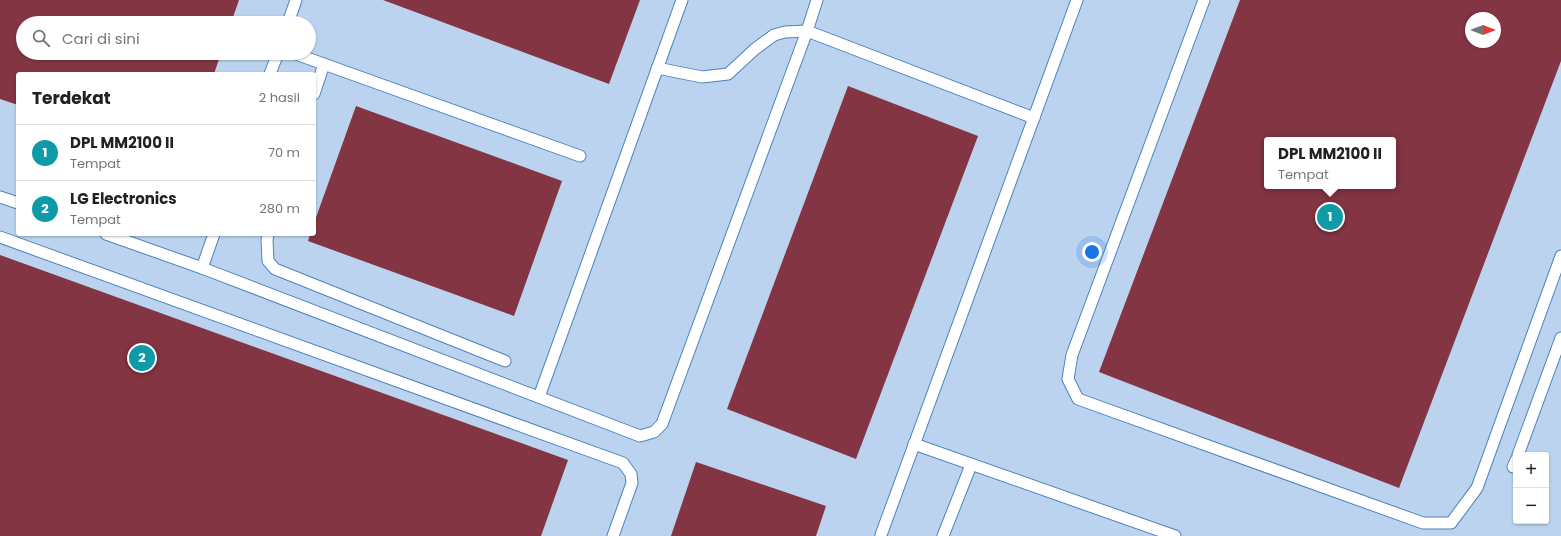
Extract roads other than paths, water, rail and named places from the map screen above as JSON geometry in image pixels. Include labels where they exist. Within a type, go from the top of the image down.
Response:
[{"type":"lane","points":[[290,16],[296,0]]},
{"type":"lane","points":[[539,397],[682,0]]},
{"type":"lane","points":[[112,236],[202,268],[640,436],[654,432],[662,424],[807,31],[817,0]]},
{"type":"lane","points":[[881,535],[1077,0]]},
{"type":"lane","points":[[1204,0],[1072,355],[1068,379],[1078,399],[1423,524],[1451,523],[1476,488],[1561,256]]},
{"type":"lane","points":[[657,68],[702,77],[728,74],[755,49],[774,35],[785,32],[807,31],[1034,118]]},
{"type":"lane","points":[[271,72],[275,60]]},
{"type":"lane","points":[[312,60],[580,156]]},
{"type":"lane","points":[[316,88],[324,64]]},
{"type":"lane","points":[[0,197],[16,202]]},
{"type":"lane","points":[[202,268],[213,236]]},
{"type":"lane","points":[[268,236],[268,261],[275,269],[505,361]]},
{"type":"lane","points":[[0,237],[623,463],[631,474],[632,483],[613,536]]},
{"type":"lane","points":[[1519,452],[1561,338]]},
{"type":"lane","points":[[914,444],[1175,536]]},
{"type":"lane","points":[[942,536],[971,465]]},
{"type":"place","name":"DPL MM2100 II","points":[[1330,217]]},
{"type":"place","name":"LG Electronics","points":[[142,358]]}]
